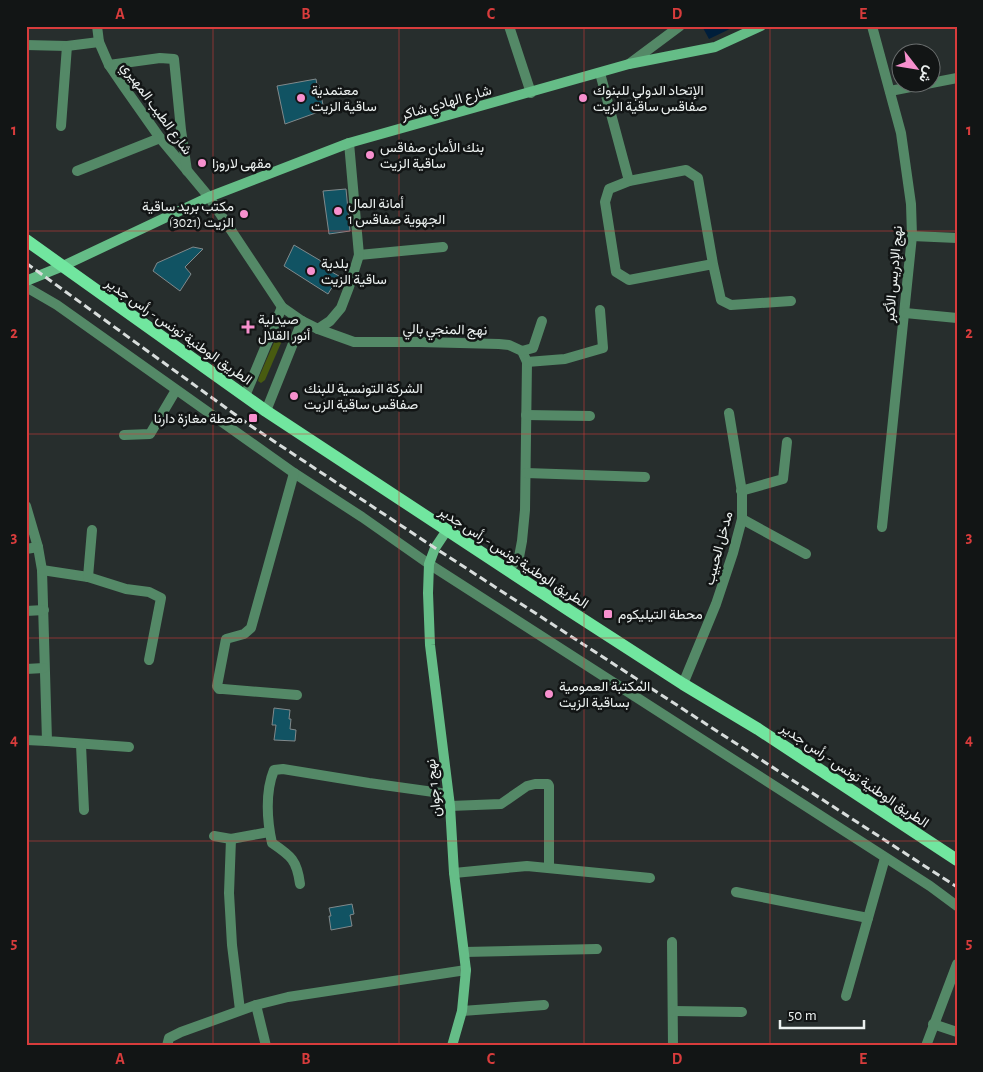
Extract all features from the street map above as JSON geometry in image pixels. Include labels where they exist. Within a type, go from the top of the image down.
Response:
[{"type":"main road","name":"شارع الهادي شاكر","points":[[26,281],[63,266],[209,197],[349,144],[629,64],[715,48],[761,26]]},
{"type":"main road","name":"الطريق الوطنية تونس - رأس جدير","points":[[26,240],[266,411],[683,684],[758,729],[957,860]]},
{"type":"main road","name":"نهج 1 جوان","points":[[447,530],[435,548],[429,564],[428,593],[430,645],[450,806],[454,873],[466,970],[462,1011],[452,1046]]},
{"type":"street","name":"شارع الطيب المهيري","points":[[97,26],[99,42],[110,65],[160,138],[209,197]]},
{"type":"street","points":[[509,26],[531,93]]},
{"type":"street","points":[[629,64],[680,26]]},
{"type":"street","name":"نهج الإدريس الأكبر","points":[[872,26],[890,91]]},
{"type":"street","points":[[26,45],[67,46],[99,42]]},
{"type":"street","points":[[61,126],[67,46]]},
{"type":"street","points":[[110,65],[160,58],[174,59],[187,172]]},
{"type":"street","points":[[600,73],[629,182]]},
{"type":"street","points":[[940,81],[957,78]]},
{"type":"street","name":"نهج الإدريس الأكبر","points":[[882,528],[912,236],[911,204],[901,133],[890,92]]},
{"type":"street","points":[[77,171],[160,138]]},
{"type":"street","points":[[318,329],[330,321],[341,308],[359,255],[349,144]]},
{"type":"street","points":[[712,264],[629,280],[616,272],[605,202],[609,189],[629,182],[686,170],[698,178],[720,300],[731,305],[791,301]]},
{"type":"street","name":"نهج المنجي بالي","points":[[209,197],[282,307],[302,321],[318,329],[354,342],[499,344],[510,345],[522,351]]},
{"type":"street","points":[[912,236],[957,238]]},
{"type":"street","points":[[359,255],[443,247]]},
{"type":"street","points":[[26,287],[57,305],[294,473],[362,517],[429,564],[930,886],[957,906]]},
{"type":"street","points":[[245,396],[282,307]]},
{"type":"street","points":[[528,362],[565,359],[603,348],[600,310]]},
{"type":"street","points":[[905,313],[957,318]]},
{"type":"street","points":[[266,411],[302,321]]},
{"type":"street","points":[[508,570],[519,557],[525,510],[528,362],[522,351],[533,348],[542,321]]},
{"type":"street","points":[[124,435],[150,434],[176,390]]},
{"type":"street","name":"مدخل الحبيب","points":[[683,684],[716,604],[742,519],[741,491],[728,413]]},
{"type":"street","points":[[526,415],[590,416]]},
{"type":"street","points":[[741,491],[783,480],[787,442]]},
{"type":"street","points":[[294,473],[251,628],[244,634],[226,639],[217,686],[223,689],[297,695]]},
{"type":"street","points":[[526,473],[645,477]]},
{"type":"street","points":[[26,506],[38,547],[42,570],[47,741]]},
{"type":"street","points":[[742,519],[806,554]]},
{"type":"street","points":[[88,577],[92,530]]},
{"type":"street","points":[[26,549],[38,547]]},
{"type":"street","points":[[42,570],[88,577],[126,589],[149,592],[161,598],[149,660]]},
{"type":"street","points":[[26,611],[44,610]]},
{"type":"street","points":[[26,669],[44,668]]},
{"type":"street","points":[[26,740],[129,747]]},
{"type":"street","points":[[81,745],[84,810]]},
{"type":"street","points":[[300,884],[296,865],[291,856],[272,843],[269,785],[274,770],[283,769],[448,794]]},
{"type":"street","points":[[450,806],[501,804],[527,786],[548,784],[550,786],[549,867]]},
{"type":"street","points":[[214,836],[231,839],[270,832]]},
{"type":"street","points":[[231,839],[229,892],[232,945],[240,1010]]},
{"type":"street","points":[[846,996],[885,858]]},
{"type":"street","points":[[454,873],[527,866],[650,878]]},
{"type":"street","points":[[736,892],[868,918]]},
{"type":"street","points":[[672,942],[673,1046]]},
{"type":"street","points":[[464,952],[597,949]]},
{"type":"street","points":[[926,1046],[957,964]]},
{"type":"street","points":[[167,1046],[169,1038],[181,1032],[256,1005],[288,997],[466,970]]},
{"type":"street","points":[[256,1005],[266,1046]]},
{"type":"street","points":[[462,1011],[544,1005]]},
{"type":"street","points":[[673,1011],[742,1012]]},
{"type":"street","points":[[933,1024],[957,1032]]},
{"type":"green space","points":[[279,331],[283,331],[284,336],[265,380],[261,383],[258,381],[259,377]]},
{"type":"water","points":[[702,26],[736,26],[709,39]]},
{"type":"building","name":"معتمدية ساقية الزيت","points":[[316,79],[324,110],[285,124],[277,86]]},
{"type":"building","name":"أمانة المال الجهوية صفاقس 1","points":[[346,189],[350,231],[329,234],[323,191]]},
{"type":"building","name":"بلدية ساقية الزيت","points":[[294,245],[321,261],[321,266],[339,276],[328,294],[284,266]]},
{"type":"building","points":[[193,247],[203,249],[185,267],[191,274],[180,291],[153,271],[157,263]]},
{"type":"building","points":[[274,708],[290,710],[290,729],[296,730],[295,741],[274,740],[276,725],[272,725]]},
{"type":"building","points":[[352,904],[354,914],[350,915],[352,926],[331,930],[329,908]]},
{"type":"railway","points":[[26,263],[251,426],[435,548],[957,887]]},
{"type":"place","name":"معتمدية ساقية الزيت","points":[[301,98]]},
{"type":"place","name":"الإتحاد الدولي للبنوك صفاقس ساقية الزيت","points":[[583,98]]},
{"type":"place","name":"بنك الأمان صفاقس ساقية الزيت","points":[[370,155]]},
{"type":"place","name":"مقهى لاروزا","points":[[202,163]]},
{"type":"place","name":"أمانة المال الجهوية صفاقس 1","points":[[338,211]]},
{"type":"place","name":"مكتب بريد ساقية الزيت (3021)","points":[[244,214]]},
{"type":"place","name":"بلدية ساقية الزيت","points":[[311,271]]},
{"type":"place","name":"صيدلية أنور القلال","points":[[248,327]]},
{"type":"place","name":"الشركة التونسية للبنك صفاقس ساقية الزيت","points":[[294,396]]},
{"type":"place","name":"محطة مغازة دارنا","points":[[253,418]]},
{"type":"place","name":"محطة التيليكوم","points":[[608,614]]},
{"type":"place","name":"المكتبة العمومية بساقية الزيت","points":[[549,694]]}]
